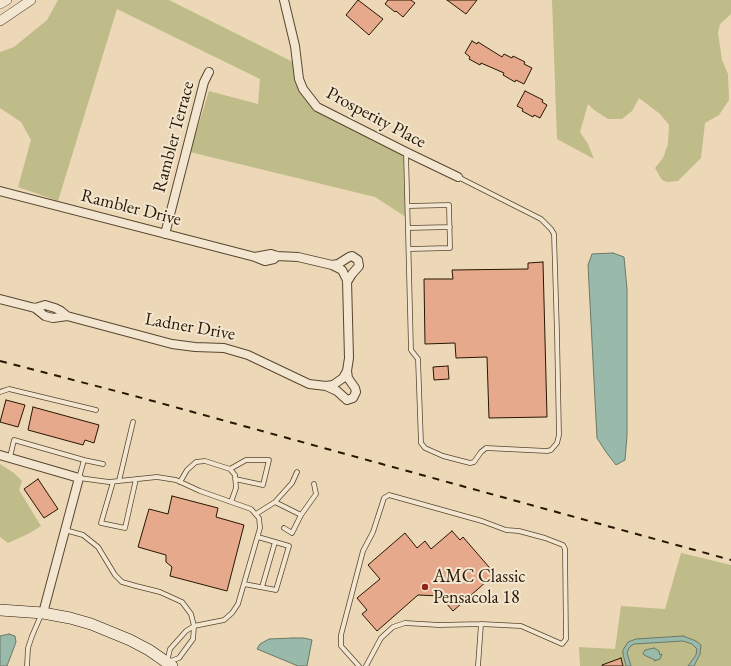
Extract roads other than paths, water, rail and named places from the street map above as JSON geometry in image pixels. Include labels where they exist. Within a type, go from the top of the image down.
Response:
[{"type":"main road","points":[[0,610],[43,613],[70,618],[111,631],[130,640],[170,664]]},
{"type":"street","points":[[0,4],[7,0]]},
{"type":"street","points":[[0,21],[31,0]]},
{"type":"street","name":"Prosperity Place","points":[[284,0],[295,46],[299,79],[303,89],[317,107],[458,177]]},
{"type":"street","name":"Rambler Terrace","points":[[165,234],[204,82],[209,72]]},
{"type":"street","name":"Rambler Drive","points":[[0,191],[255,256],[271,254],[278,256],[298,257],[332,265],[342,270],[346,274],[347,282]]},
{"type":"street","points":[[326,386],[339,382],[347,371],[350,358],[347,282],[359,266],[358,260],[352,256],[332,265]]},
{"type":"street","name":"Ladner Drive","points":[[0,299],[35,308],[45,305],[61,311],[67,316],[172,344],[195,347],[224,348],[248,356],[309,384],[326,386],[337,391],[346,400],[353,398],[356,392],[348,378],[347,371]]},
{"type":"street","points":[[0,455],[79,478],[43,613]]},
{"type":"lane","points":[[406,152],[411,350],[418,359],[421,443],[425,448],[443,456],[470,463],[474,462],[486,448],[547,451],[555,447],[559,435],[554,234],[541,219],[458,177]]},
{"type":"lane","points":[[408,206],[449,204],[450,227],[450,248],[408,249]]},
{"type":"lane","points":[[408,228],[450,227]]},
{"type":"lane","points":[[0,392],[9,390],[96,410]]},
{"type":"lane","points":[[119,481],[133,422]]},
{"type":"lane","points":[[10,457],[14,440],[103,464]]},
{"type":"lane","points":[[84,460],[79,478],[113,482],[157,477],[176,480],[200,491],[251,509],[259,518],[260,528],[258,537],[238,604],[232,613],[224,620],[194,626],[186,631],[170,649],[170,664]]},
{"type":"lane","points":[[230,469],[246,460],[269,460],[263,485],[235,479]]},
{"type":"lane","points":[[180,482],[187,470],[196,462],[205,461],[230,469],[235,476],[236,488],[231,502]]},
{"type":"lane","points":[[256,514],[275,502],[292,482],[297,472]]},
{"type":"lane","points":[[113,482],[101,523],[125,528],[136,479]]},
{"type":"lane","points":[[284,528],[292,533],[301,515],[316,494],[314,484]]},
{"type":"lane","points":[[359,666],[341,646],[341,635],[363,551],[373,532],[384,498],[389,495],[488,523],[506,530],[519,531],[545,538],[563,545],[565,548],[567,636],[564,642],[559,643],[521,626],[405,623],[393,627],[381,638],[366,666]]},
{"type":"lane","points":[[275,502],[301,515]]},
{"type":"lane","points":[[65,530],[83,535],[98,547],[115,575],[122,582],[160,592],[182,602],[191,614],[194,626],[193,639],[179,658],[170,664]]},
{"type":"lane","points":[[244,584],[276,590],[289,546],[258,537]]},
{"type":"lane","points":[[262,587],[275,542]]},
{"type":"lane","points":[[26,666],[28,648],[43,613]]},
{"type":"lane","points":[[478,666],[481,624]]},
{"type":"railway","points":[[0,361],[131,395],[731,560]]},
{"type":"place","name":"AMC Classic Pensacola 18","points":[[425,587]]}]
